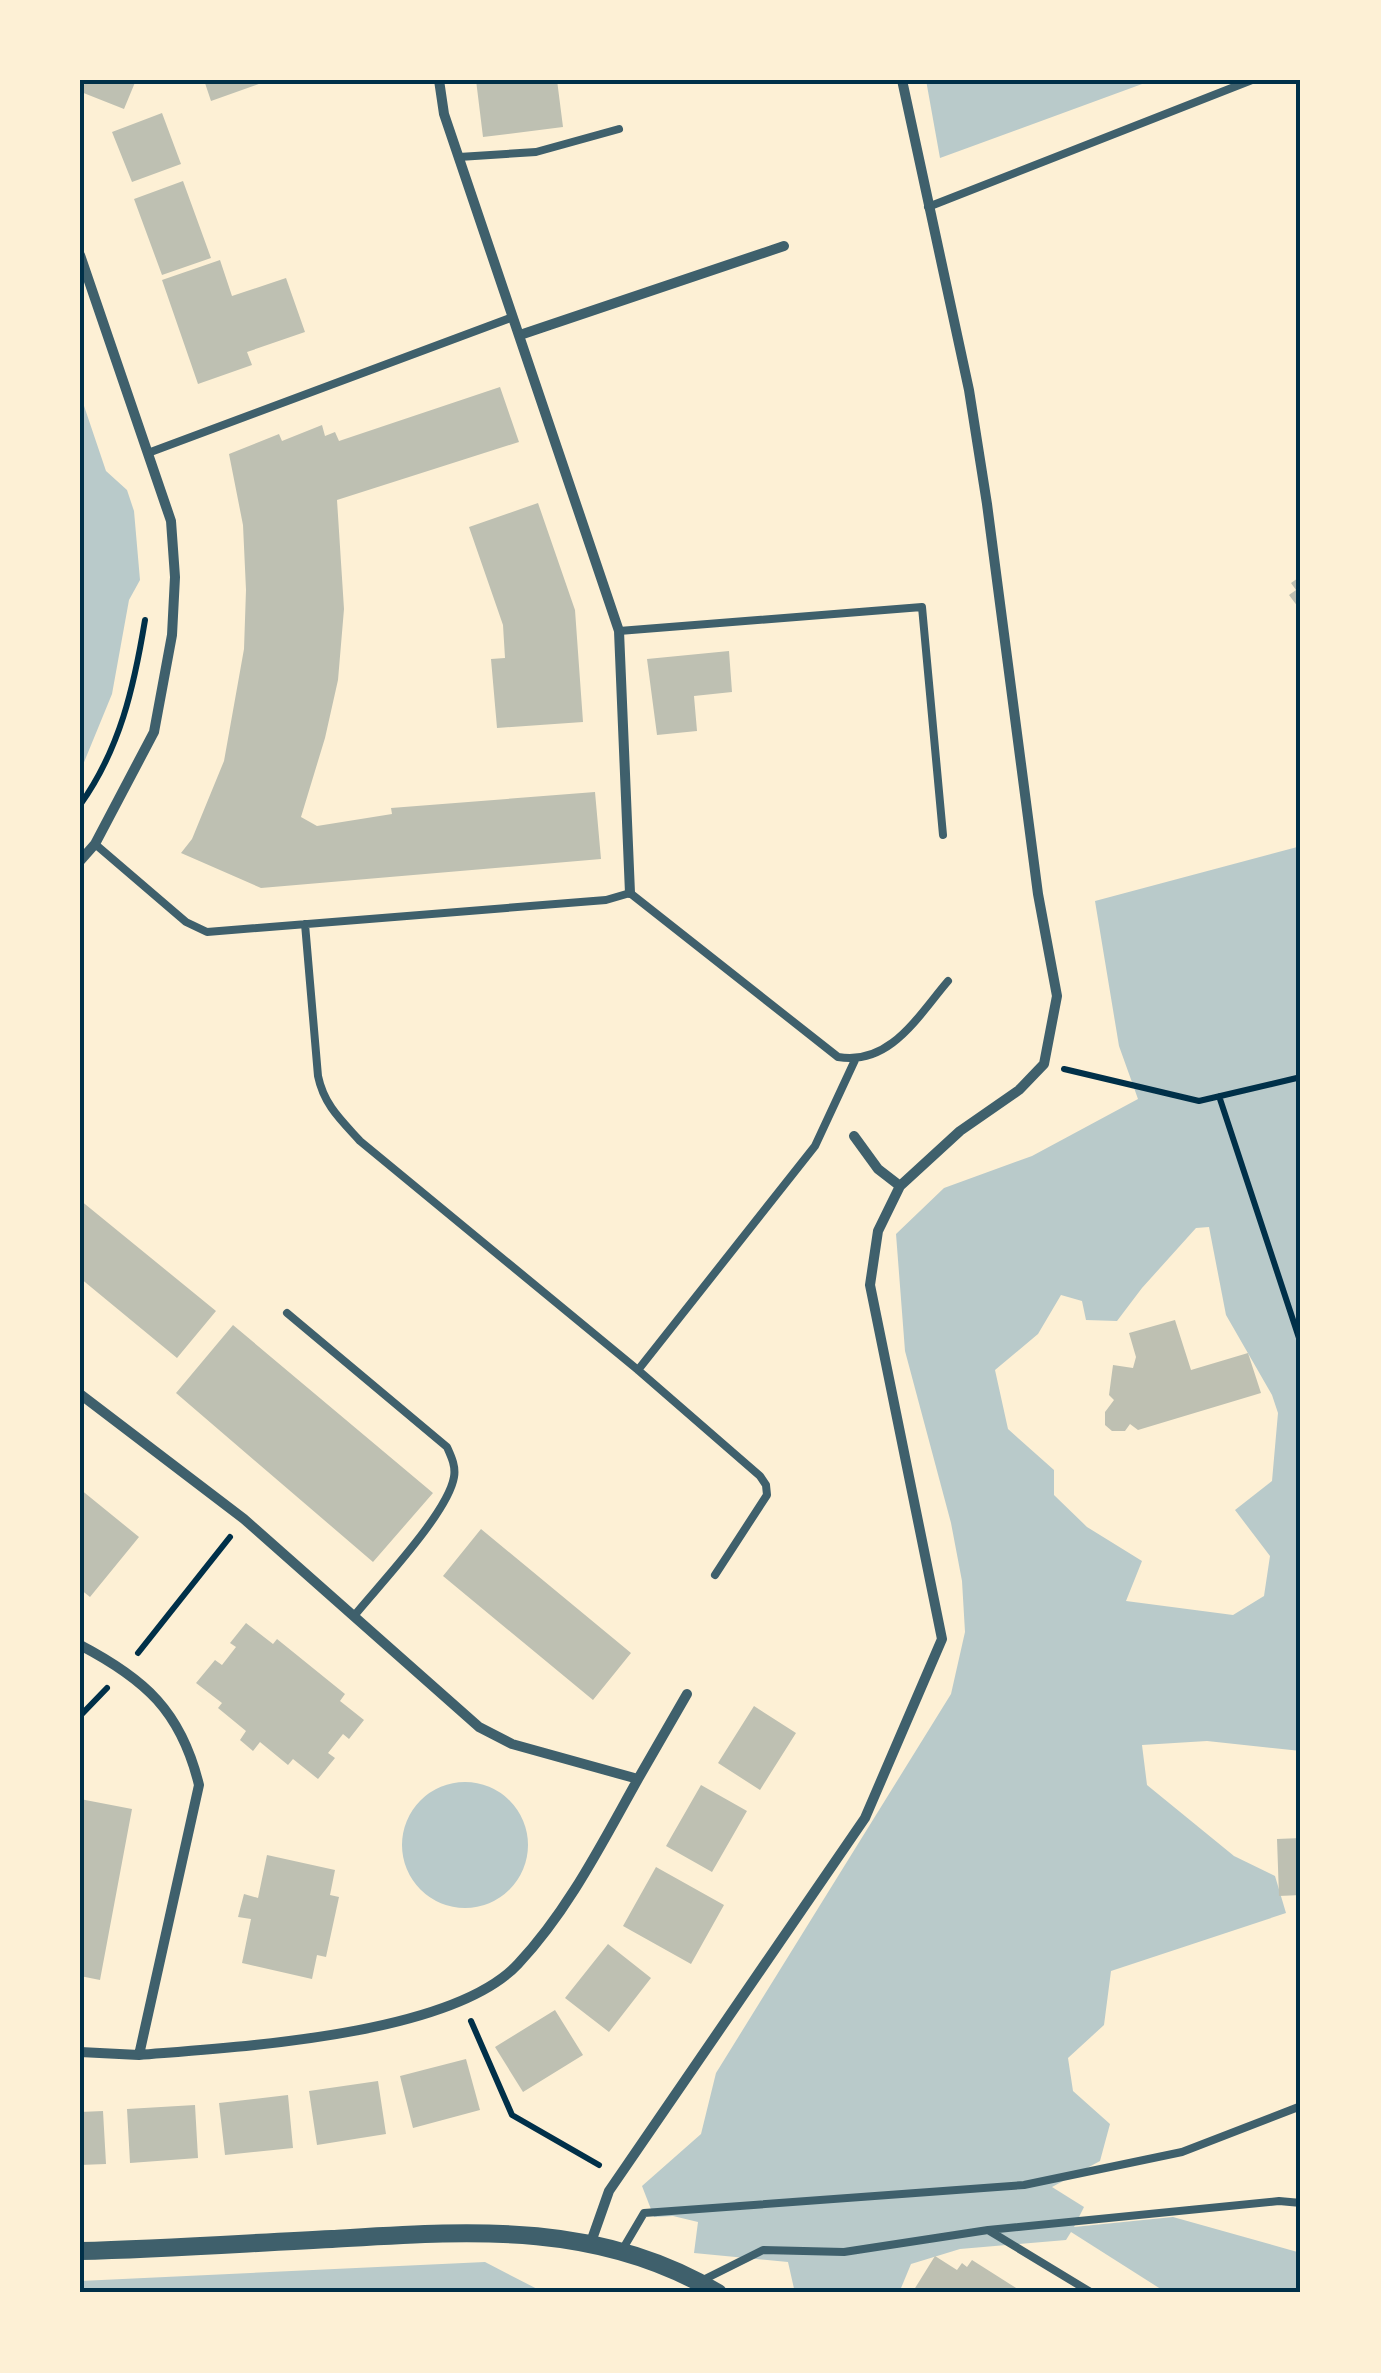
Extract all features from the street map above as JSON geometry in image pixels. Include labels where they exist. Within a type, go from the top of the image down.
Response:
[{"type":"street","points":[[439,80],[444,114],[619,631],[630,892]]},
{"type":"street","points":[[591,2242],[619,2176],[866,1818],[942,1639],[870,1284],[878,1231],[900,1186],[960,1131],[1020,1090],[1044,1064],[1057,996],[1038,894],[975,428],[902,80]]},
{"type":"street","points":[[520,335],[784,246]]},
{"type":"street","points":[[80,255],[171,521],[174,577],[172,635],[154,732],[95,844],[80,860]]},
{"type":"street","points":[[854,1136],[878,1169],[900,1186]]},
{"type":"street","points":[[80,1394],[244,1519],[479,1727],[512,1744],[638,1780]]},
{"type":"street","points":[[80,1645],[126,1669],[174,1718],[192,1753],[200,1785],[139,2054]]},
{"type":"street","points":[[80,2052],[139,2054],[235,2047],[422,2017],[463,2002],[516,1968],[567,1903],[687,1694]]},
{"type":"street","points":[[80,2251],[444,2232],[514,2233],[591,2242],[699,2282],[718,2293]]},
{"type":"lane","points":[[928,207],[1252,80]]},
{"type":"lane","points":[[459,158],[536,152],[618,129]]},
{"type":"lane","points":[[148,453],[512,317]]},
{"type":"lane","points":[[619,631],[922,607],[943,835]]},
{"type":"lane","points":[[95,844],[186,922],[207,932],[606,900],[630,892],[838,1058],[854,1060],[895,1043],[948,981]]},
{"type":"lane","points":[[305,924],[318,1076],[322,1096],[336,1115],[360,1141],[638,1370],[766,1485],[767,1495],[715,1575]]},
{"type":"lane","points":[[638,1370],[816,1146],[854,1060]]},
{"type":"lane","points":[[287,1313],[447,1446],[453,1459],[454,1476],[445,1499],[354,1616]]},
{"type":"lane","points":[[621,2252],[644,2213],[1024,2184],[1182,2152],[1301,2106]]},
{"type":"lane","points":[[699,2282],[763,2250],[844,2252],[988,2230],[1301,2203]]},
{"type":"lane","points":[[988,2230],[1092,2293]]},
{"type":"path","points":[[80,806],[98,779],[123,726],[148,606]]},
{"type":"path","points":[[1044,1064],[1199,1101],[1301,1077]]},
{"type":"path","points":[[1219,1096],[1301,1344]]},
{"type":"path","points":[[80,1716],[126,1669],[244,1519]]},
{"type":"path","points":[[463,2002],[512,2115],[619,2176]]},
{"type":"shaded area","points":[[926,80],[1153,80],[940,158]]},
{"type":"shaded area","points":[[80,394],[106,471],[127,490],[134,511],[140,580],[129,600],[112,694],[80,772]]},
{"type":"shaded area","points":[[1301,846],[1301,1751],[1207,1741],[1142,1745],[1147,1785],[1234,1856],[1275,1876],[1286,1913],[1111,1971],[1104,2025],[1068,2058],[1073,2091],[1110,2124],[1100,2161],[1052,2187],[1084,2207],[1074,2227],[1173,2217],[1301,2253],[1301,2293],[1167,2293],[1071,2232],[1066,2240],[960,2249],[911,2264],[899,2293],[795,2293],[788,2262],[694,2253],[698,2222],[673,2216],[654,2217],[642,2186],[701,2134],[716,2073],[951,1694],[965,1632],[962,1581],[951,1523],[905,1351],[896,1234],[944,1188],[1032,1156],[1138,1099],[1119,1046],[1095,901]],"holes":[[[1209,1227],[1226,1315],[1272,1395],[1278,1413],[1272,1481],[1235,1510],[1270,1556],[1264,1596],[1233,1615],[1126,1601],[1142,1561],[1087,1527],[1054,1495],[1054,1470],[1008,1429],[995,1370],[1038,1334],[1061,1295],[1082,1301],[1086,1320],[1117,1321],[1196,1228]]]},
{"type":"shaded area","points":[[465,1782],[489,1787],[509,1801],[523,1821],[528,1845],[523,1869],[509,1889],[489,1903],[465,1908],[441,1903],[421,1889],[407,1869],[402,1845],[407,1821],[421,1801],[441,1787]]},
{"type":"shaded area","points":[[485,2262],[545,2293],[80,2293],[80,2281]]},
{"type":"building","points":[[86,80],[136,80],[124,109],[81,92]]},
{"type":"building","points":[[204,80],[267,80],[267,81],[211,101]]},
{"type":"building","points":[[476,80],[557,80],[563,127],[483,137]]},
{"type":"building","points":[[162,113],[181,164],[132,182],[112,132]]},
{"type":"building","points":[[183,181],[211,258],[162,275],[134,199]]},
{"type":"building","points":[[220,260],[232,296],[286,278],[305,332],[247,352],[252,365],[198,384],[162,280]]},
{"type":"building","points":[[500,387],[519,442],[337,500],[344,609],[338,680],[301,817],[317,826],[392,814],[391,808],[595,792],[601,859],[261,888],[181,853],[192,839],[224,761],[244,649],[243,525],[229,454],[279,434],[282,441],[322,425],[325,436],[335,432],[339,441]]},
{"type":"building","points":[[538,503],[575,610],[583,722],[497,728],[491,659],[505,658],[503,625],[469,527]]},
{"type":"building","points":[[1301,576],[1301,611],[1289,595],[1296,590],[1291,583]]},
{"type":"building","points":[[729,651],[732,692],[694,696],[697,731],[657,735],[647,659]]},
{"type":"building","points":[[80,1200],[216,1311],[177,1358],[80,1278]]},
{"type":"building","points":[[1175,1320],[1191,1370],[1248,1353],[1261,1393],[1138,1430],[1130,1424],[1125,1431],[1112,1431],[1105,1425],[1105,1412],[1114,1400],[1109,1395],[1113,1365],[1133,1368],[1136,1357],[1129,1333]]},
{"type":"building","points":[[233,1325],[433,1493],[373,1562],[176,1393]]},
{"type":"building","points":[[80,1489],[139,1537],[90,1597],[80,1589]]},
{"type":"building","points":[[481,1529],[631,1653],[593,1700],[443,1576]]},
{"type":"building","points":[[246,1623],[273,1644],[277,1639],[345,1694],[340,1701],[364,1720],[349,1739],[343,1734],[328,1753],[335,1758],[318,1779],[293,1759],[288,1765],[260,1742],[253,1751],[240,1740],[246,1731],[218,1708],[222,1703],[196,1683],[215,1660],[222,1665],[236,1647],[230,1643]]},
{"type":"building","points":[[754,1706],[796,1733],[760,1790],[718,1763]]},
{"type":"building","points":[[701,1785],[747,1811],[712,1872],[666,1846]]},
{"type":"building","points":[[80,1799],[132,1809],[100,1980],[80,1976]]},
{"type":"building","points":[[1301,1838],[1301,1895],[1279,1896],[1277,1839]]},
{"type":"building","points":[[267,1855],[335,1870],[330,1895],[339,1897],[326,1957],[317,1955],[312,1979],[242,1963],[251,1919],[238,1917],[244,1894],[258,1898]]},
{"type":"building","points":[[656,1867],[724,1905],[691,1964],[623,1926]]},
{"type":"building","points":[[608,1944],[651,1978],[609,2032],[565,1998]]},
{"type":"building","points":[[555,2010],[583,2055],[523,2092],[495,2047]]},
{"type":"building","points":[[466,2059],[480,2110],[413,2128],[400,2076]]},
{"type":"building","points":[[378,2081],[386,2134],[317,2145],[309,2091]]},
{"type":"building","points":[[288,2095],[293,2148],[225,2155],[219,2103]]},
{"type":"building","points":[[195,2105],[198,2158],[130,2163],[127,2109]]},
{"type":"building","points":[[103,2111],[106,2164],[80,2165],[80,2112]]},
{"type":"building","points":[[935,2256],[957,2270],[962,2263],[967,2267],[972,2260],[1024,2293],[912,2293]]}]
